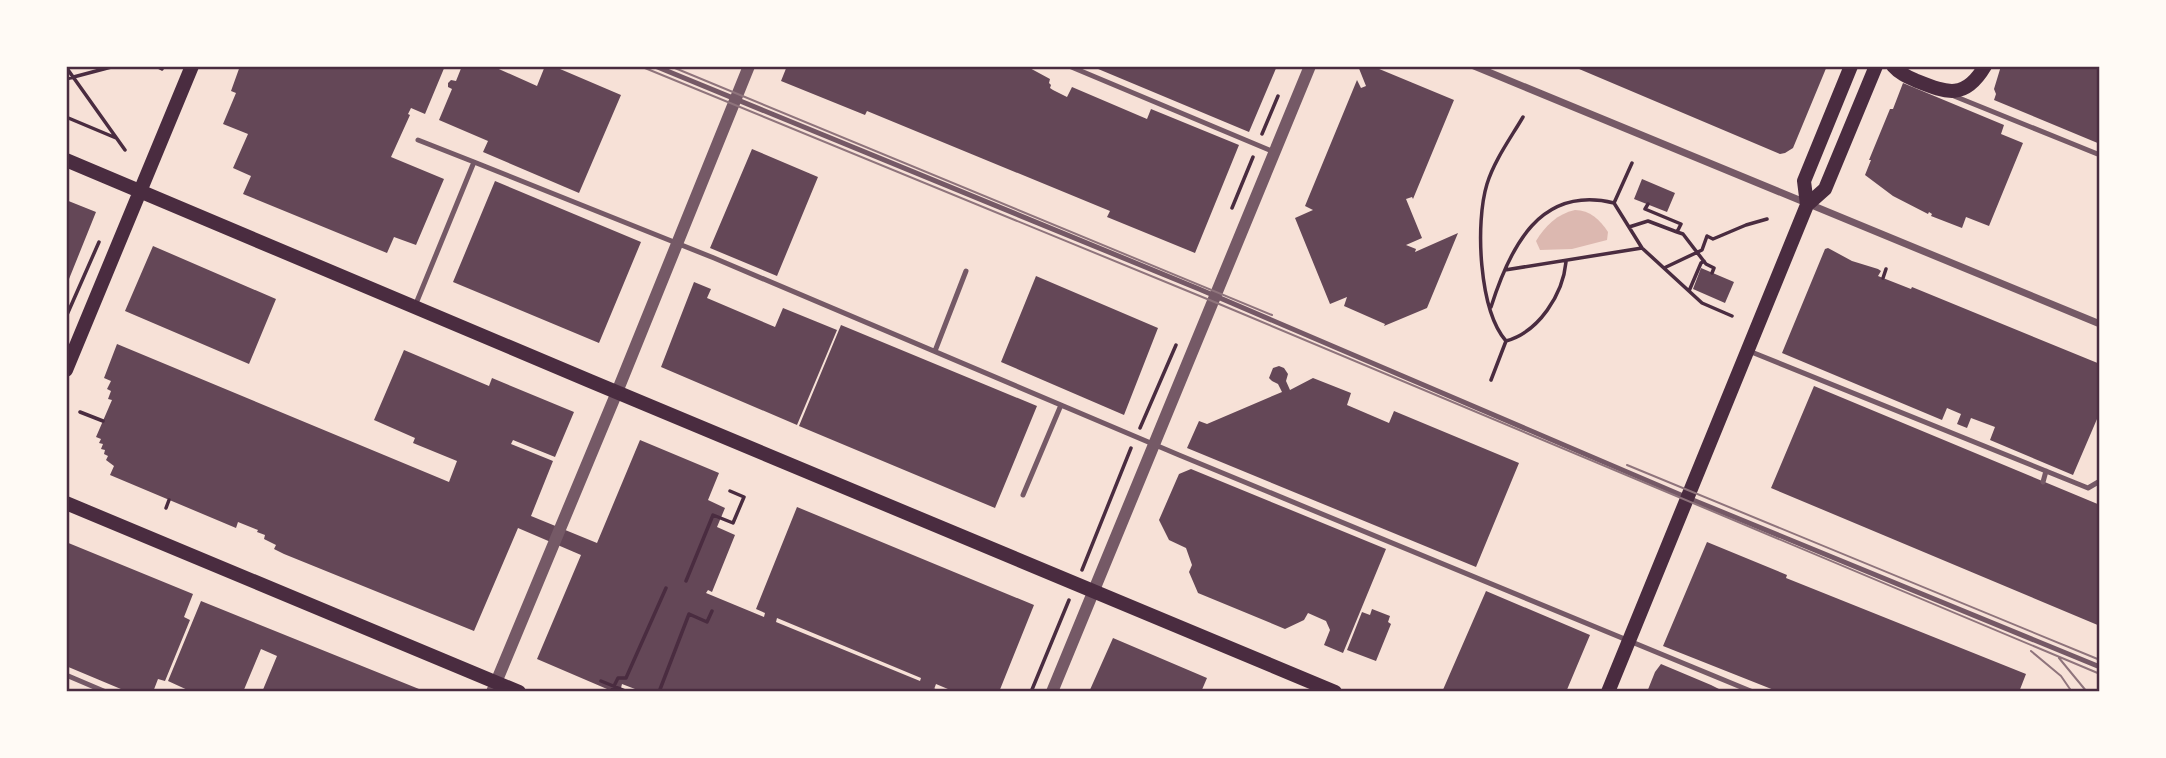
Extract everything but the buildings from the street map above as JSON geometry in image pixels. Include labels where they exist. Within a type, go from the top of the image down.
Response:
[{"type":"main road","points":[[66,370],[192,66]]},
{"type":"main road","points":[[1807,205],[1804,181],[1851,66]]},
{"type":"main road","points":[[1608,691],[1807,205],[1825,189],[1876,66]]},
{"type":"main road","points":[[1893,66],[1899,73],[1945,92],[1968,86],[1978,78],[1985,66]]},
{"type":"main road","points":[[66,160],[1335,691]]},
{"type":"main road","points":[[66,503],[494,687],[519,691]]},
{"type":"street","points":[[494,687],[749,66]]},
{"type":"street","points":[[1052,691],[1310,66]]},
{"type":"street","points":[[1474,66],[2099,324]]},
{"type":"lane","points":[[656,66],[1214,296],[1688,498],[2099,667]]},
{"type":"lane","points":[[1069,66],[1274,152]]},
{"type":"lane","points":[[1945,92],[2099,155]]},
{"type":"lane","points":[[418,140],[676,244],[1753,691]]},
{"type":"lane","points":[[415,307],[474,162]]},
{"type":"lane","points":[[934,351],[966,271]]},
{"type":"lane","points":[[1748,351],[2088,488],[2099,481]]},
{"type":"lane","points":[[1023,495],[1061,405]]},
{"type":"lane","points":[[2043,482],[2046,471]]},
{"type":"lane","points":[[66,676],[106,691]]},
{"type":"path","points":[[66,79],[115,66]]},
{"type":"path","points":[[156,66],[162,69]]},
{"type":"path","points":[[66,68],[125,150]]},
{"type":"path","points":[[1228,217],[1281,89]]},
{"type":"path","points":[[66,117],[117,138]]},
{"type":"path","points":[[1506,341],[1497,330],[1490,309],[1480,250],[1487,184],[1522,117]]},
{"type":"path","points":[[1614,204],[1632,163]]},
{"type":"path","points":[[1490,309],[1519,240],[1530,225],[1562,205],[1583,200],[1602,200],[1614,204],[1642,248],[1702,303],[1732,316]]},
{"type":"path","points":[[1648,204],[1645,209],[1681,224],[1677,231]]},
{"type":"path","points":[[1663,268],[1702,250],[1707,236],[1713,239],[1767,219]]},
{"type":"path","points":[[1629,227],[1648,221],[1683,234],[1706,264],[1714,268],[1712,273]]},
{"type":"path","points":[[1505,270],[1642,248]]},
{"type":"path","points":[[1689,291],[1704,261]]},
{"type":"path","points":[[1490,380],[1506,341],[1527,330],[1550,306],[1564,277],[1566,262]]},
{"type":"path","points":[[1883,278],[1886,269]]},
{"type":"path","points":[[1031,691],[1179,337]]},
{"type":"path","points":[[80,412],[103,421]]},
{"type":"path","points":[[686,581],[713,515],[733,523],[744,497],[730,491]]},
{"type":"path","points":[[166,508],[169,500]]},
{"type":"path","points":[[611,691],[618,678],[626,678],[666,588]]},
{"type":"path","points":[[659,691],[689,614],[706,622],[712,611]]},
{"type":"path","points":[[601,681],[628,691]]},
{"type":"shaded area","points":[[1575,210],[1590,214],[1598,220],[1608,232],[1607,240],[1572,249],[1540,250],[1536,241],[1543,230],[1552,221]]},
{"type":"tram line","points":[[640,66],[1212,301],[2100,674]]},
{"type":"tram line","points":[[670,66],[1272,315]]},
{"type":"tram line","points":[[1627,465],[2100,660]]},
{"type":"tram line","points":[[2031,651],[2061,676],[2072,692]]},
{"type":"tram line","points":[[2059,658],[2087,692]]}]
